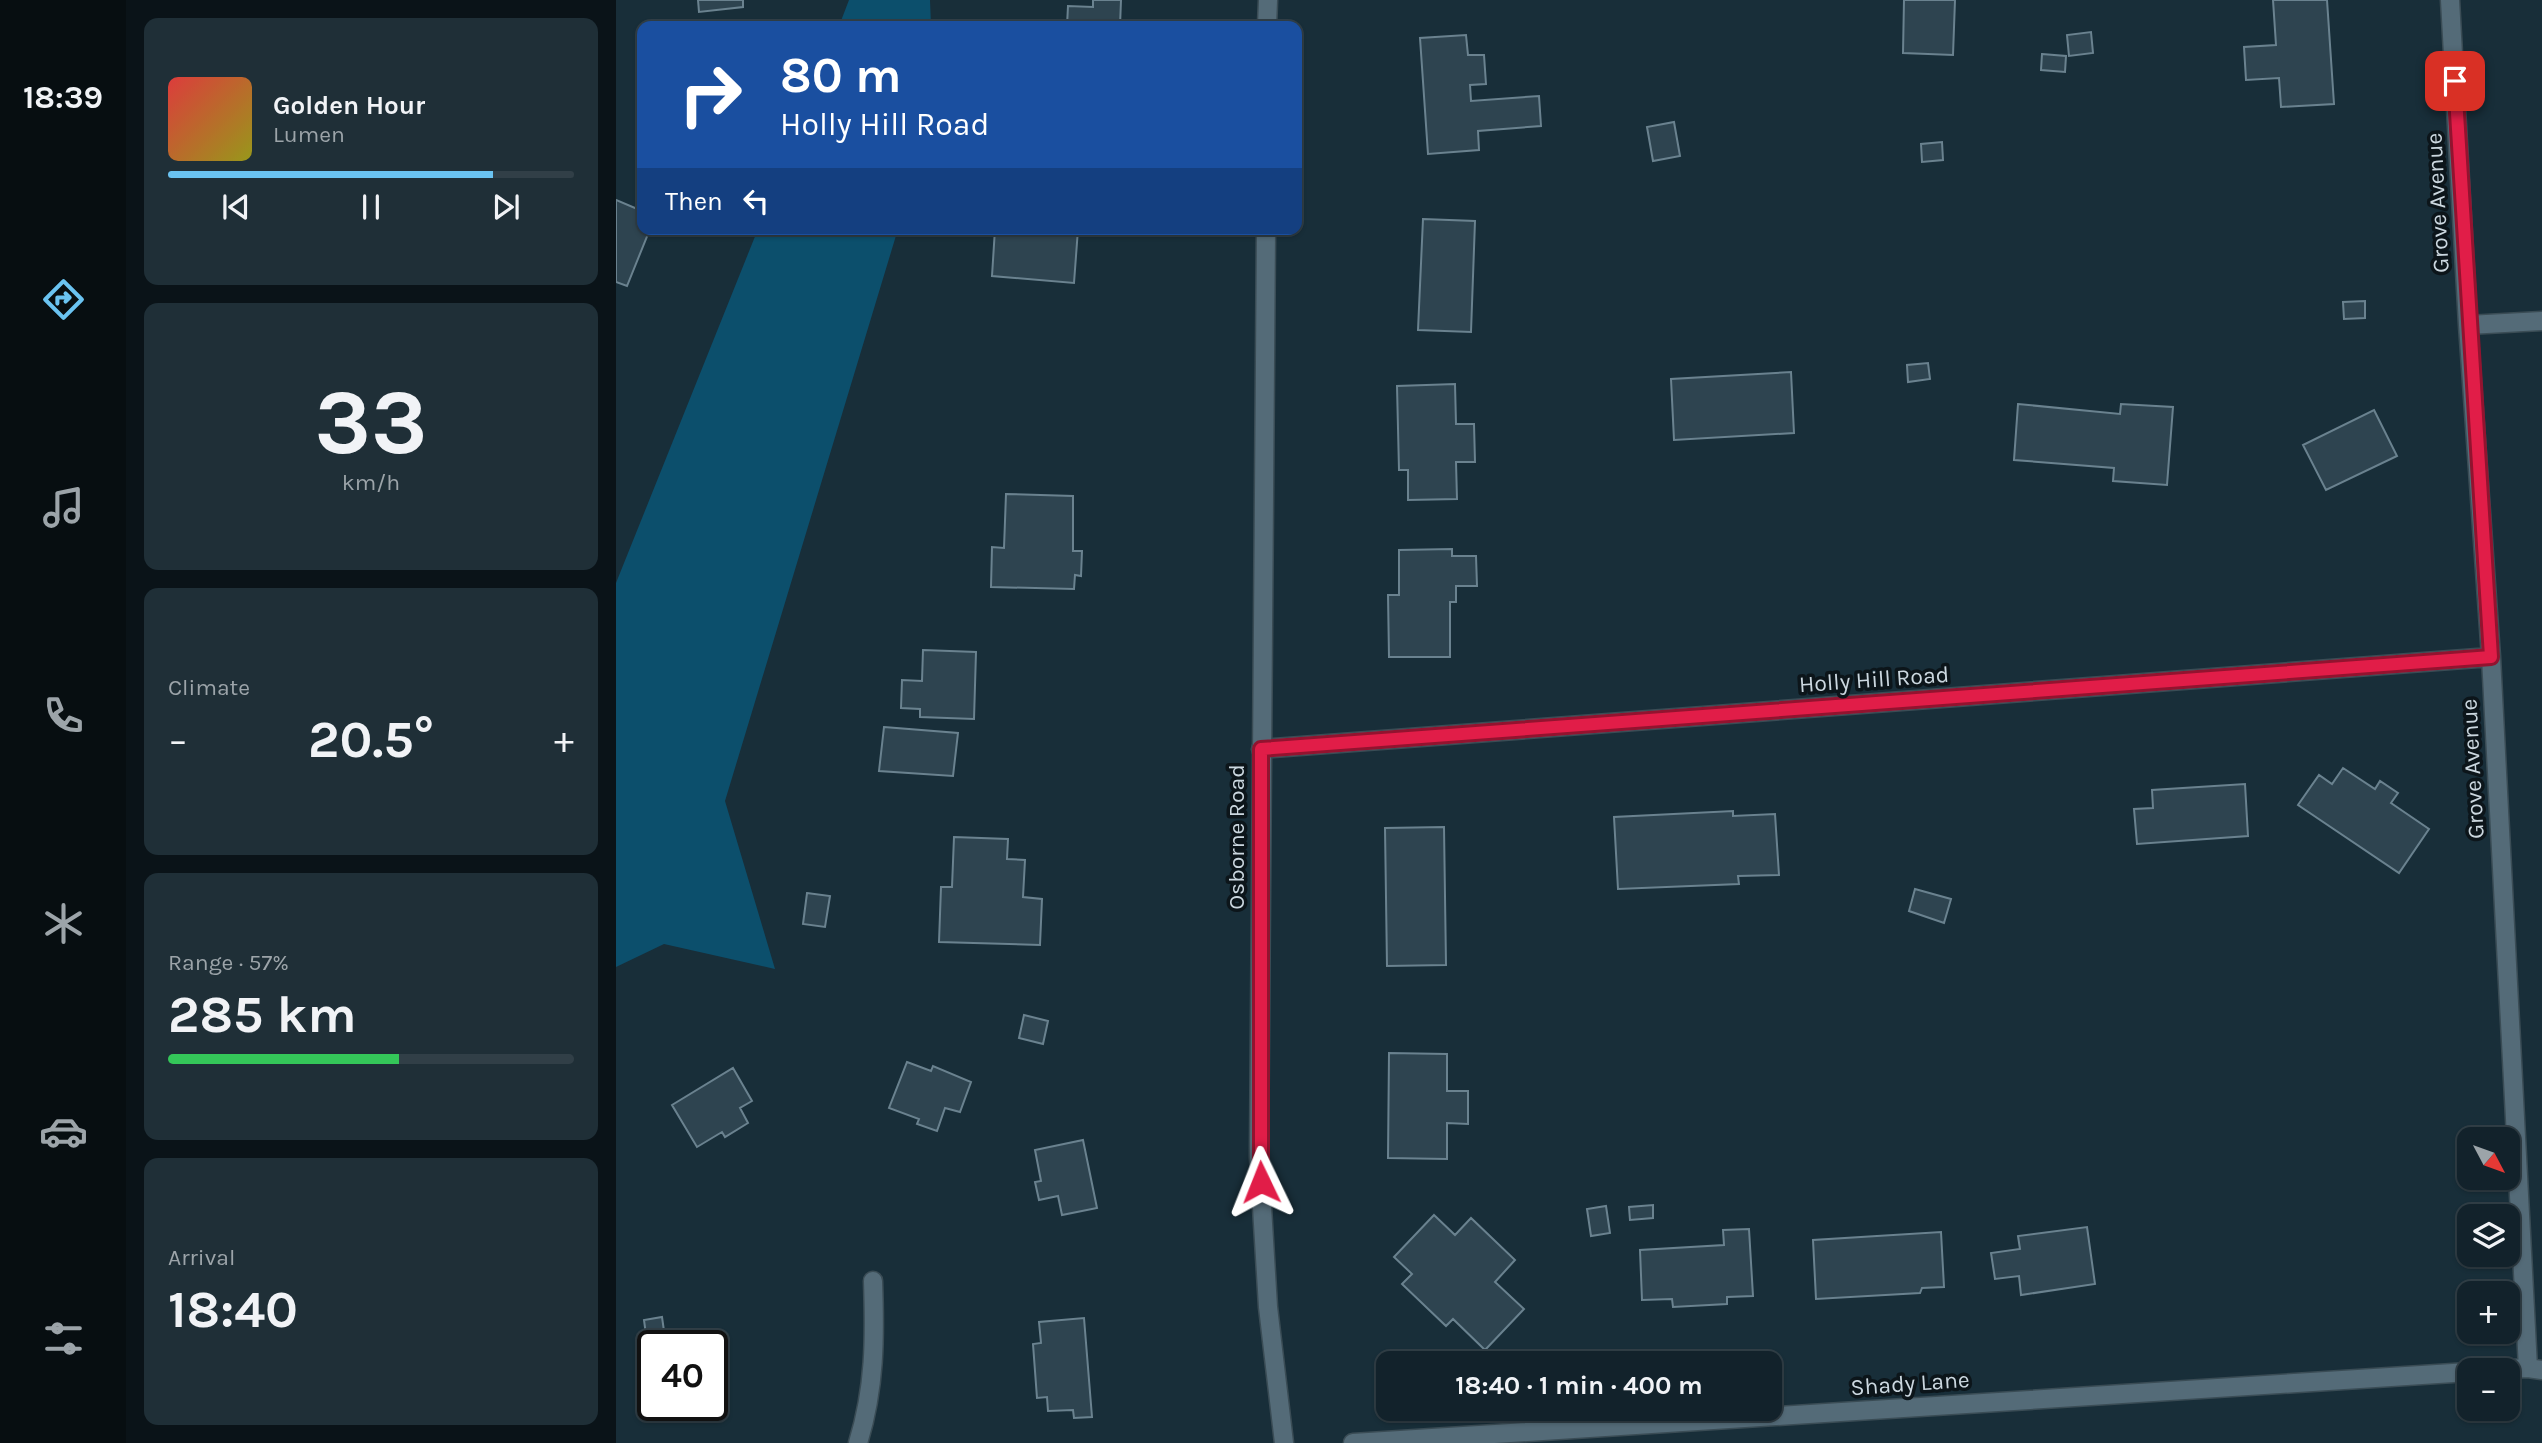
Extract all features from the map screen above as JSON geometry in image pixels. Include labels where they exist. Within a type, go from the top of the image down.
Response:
[{"type":"street","points":[[1267,21],[1268,0]]},
{"type":"street","name":"Grove Avenue","points":[[2450,0],[2535,1369]]},
{"type":"street","name":"Osborne Road","points":[[1266,235],[1259,1157],[1268,1307],[1284,1443]]},
{"type":"street","points":[[2469,325],[2542,321]]},
{"type":"street","name":"Holly Hill Road","points":[[1261,749],[2491,657]]},
{"type":"street","points":[[858,1443],[868,1412],[876,1347],[873,1281]]},
{"type":"street","name":"Shady Lane","points":[[1353,1443],[2457,1373]]},
{"type":"shaded area","points":[[849,0],[930,0],[931,21],[841,21]]},
{"type":"shaded area","points":[[756,235],[896,235],[725,801],[775,969],[664,944],[616,967],[616,583]]},
{"type":"building","points":[[698,0],[743,0],[743,7],[699,12]]},
{"type":"building","points":[[1093,0],[1121,0],[1120,21],[1067,21],[1068,6],[1093,7]]},
{"type":"building","points":[[1904,0],[1955,0],[1953,55],[1903,53]]},
{"type":"building","points":[[2273,0],[2327,0],[2334,104],[2281,107],[2279,78],[2246,80],[2244,47],[2276,45]]},
{"type":"building","points":[[2091,32],[2093,53],[2069,56],[2067,35]]},
{"type":"building","points":[[1466,35],[1468,55],[1484,55],[1486,84],[1470,85],[1471,101],[1539,96],[1541,126],[1478,131],[1479,150],[1428,154],[1420,38]]},
{"type":"building","points":[[2042,54],[2066,56],[2065,72],[2041,70]]},
{"type":"building","points":[[1674,122],[1680,156],[1653,161],[1647,127]]},
{"type":"building","points":[[1942,142],[1943,160],[1922,162],[1921,144]]},
{"type":"building","points":[[616,200],[637,209],[637,235],[648,235],[627,286],[616,282]]},
{"type":"building","points":[[1423,219],[1475,221],[1471,332],[1418,330]]},
{"type":"building","points":[[995,235],[1078,235],[1074,283],[992,276]]},
{"type":"building","points":[[2365,301],[2365,318],[2344,319],[2343,302]]},
{"type":"building","points":[[1928,363],[1930,379],[1908,382],[1907,365]]},
{"type":"building","points":[[1791,372],[1794,433],[1674,440],[1671,379]]},
{"type":"building","points":[[1455,384],[1456,424],[1474,424],[1475,462],[1456,462],[1457,499],[1408,500],[1408,470],[1399,470],[1397,386]]},
{"type":"building","points":[[2018,404],[2120,414],[2121,404],[2173,407],[2167,485],[2113,481],[2114,468],[2014,460]]},
{"type":"building","points":[[2374,410],[2397,456],[2326,490],[2303,445]]},
{"type":"building","points":[[1006,494],[1073,496],[1073,551],[1082,551],[1081,576],[1075,575],[1074,589],[991,587],[992,547],[1004,548]]},
{"type":"building","points":[[1452,549],[1452,556],[1476,556],[1477,586],[1456,586],[1456,602],[1450,602],[1450,657],[1389,657],[1388,595],[1399,595],[1399,550]]},
{"type":"building","points":[[923,650],[976,652],[974,719],[920,717],[920,709],[901,708],[902,680],[922,681]]},
{"type":"building","points":[[884,727],[958,733],[953,776],[879,771]]},
{"type":"building","points":[[2343,768],[2375,789],[2380,781],[2398,793],[2391,803],[2429,829],[2399,873],[2298,805],[2319,775],[2332,784]]},
{"type":"building","points":[[2245,784],[2248,836],[2137,844],[2134,809],[2153,808],[2152,790]]},
{"type":"building","points":[[1733,811],[1733,816],[1775,814],[1779,875],[1738,876],[1739,884],[1618,889],[1614,817]]},
{"type":"building","points":[[1444,827],[1446,965],[1387,966],[1385,828]]},
{"type":"building","points":[[954,837],[1008,839],[1007,859],[1025,860],[1023,897],[1042,899],[1040,945],[939,942],[941,887],[952,887]]},
{"type":"building","points":[[1915,889],[1951,899],[1944,923],[1909,911]]},
{"type":"building","points":[[807,893],[830,896],[825,927],[803,924]]},
{"type":"building","points":[[1024,1015],[1048,1021],[1043,1044],[1019,1038]]},
{"type":"building","points":[[1389,1053],[1447,1054],[1447,1091],[1468,1091],[1468,1124],[1447,1123],[1447,1159],[1388,1158]]},
{"type":"building","points":[[907,1062],[931,1071],[933,1066],[971,1082],[960,1112],[945,1108],[937,1131],[917,1124],[919,1119],[889,1108]]},
{"type":"building","points":[[733,1068],[752,1101],[740,1108],[748,1123],[725,1137],[722,1132],[697,1147],[672,1105]]},
{"type":"building","points":[[1083,1140],[1097,1208],[1062,1215],[1058,1196],[1039,1200],[1035,1182],[1041,1181],[1035,1150]]},
{"type":"building","points":[[1653,1205],[1653,1218],[1630,1220],[1629,1207]]},
{"type":"building","points":[[1606,1206],[1610,1233],[1591,1236],[1587,1209]]},
{"type":"building","points":[[1434,1215],[1455,1235],[1471,1218],[1515,1260],[1495,1282],[1524,1309],[1485,1350],[1453,1319],[1446,1326],[1402,1284],[1412,1274],[1394,1257]]},
{"type":"building","points":[[2087,1227],[2095,1284],[2021,1295],[2019,1276],[1995,1279],[1991,1253],[2020,1249],[2018,1236]]},
{"type":"building","points":[[1749,1229],[1753,1296],[1727,1297],[1727,1304],[1673,1307],[1672,1299],[1642,1300],[1640,1250],[1724,1245],[1723,1230]]},
{"type":"building","points":[[1941,1232],[1944,1287],[1922,1288],[1920,1293],[1816,1299],[1813,1240]]},
{"type":"building","points":[[662,1317],[664,1330],[645,1330],[644,1320]]},
{"type":"building","points":[[1084,1318],[1092,1417],[1074,1418],[1073,1410],[1048,1411],[1047,1397],[1037,1398],[1033,1344],[1041,1343],[1039,1322]]},
{"type":"route","points":[[1261,1182],[1261,749],[2491,657],[2455,81]]}]
